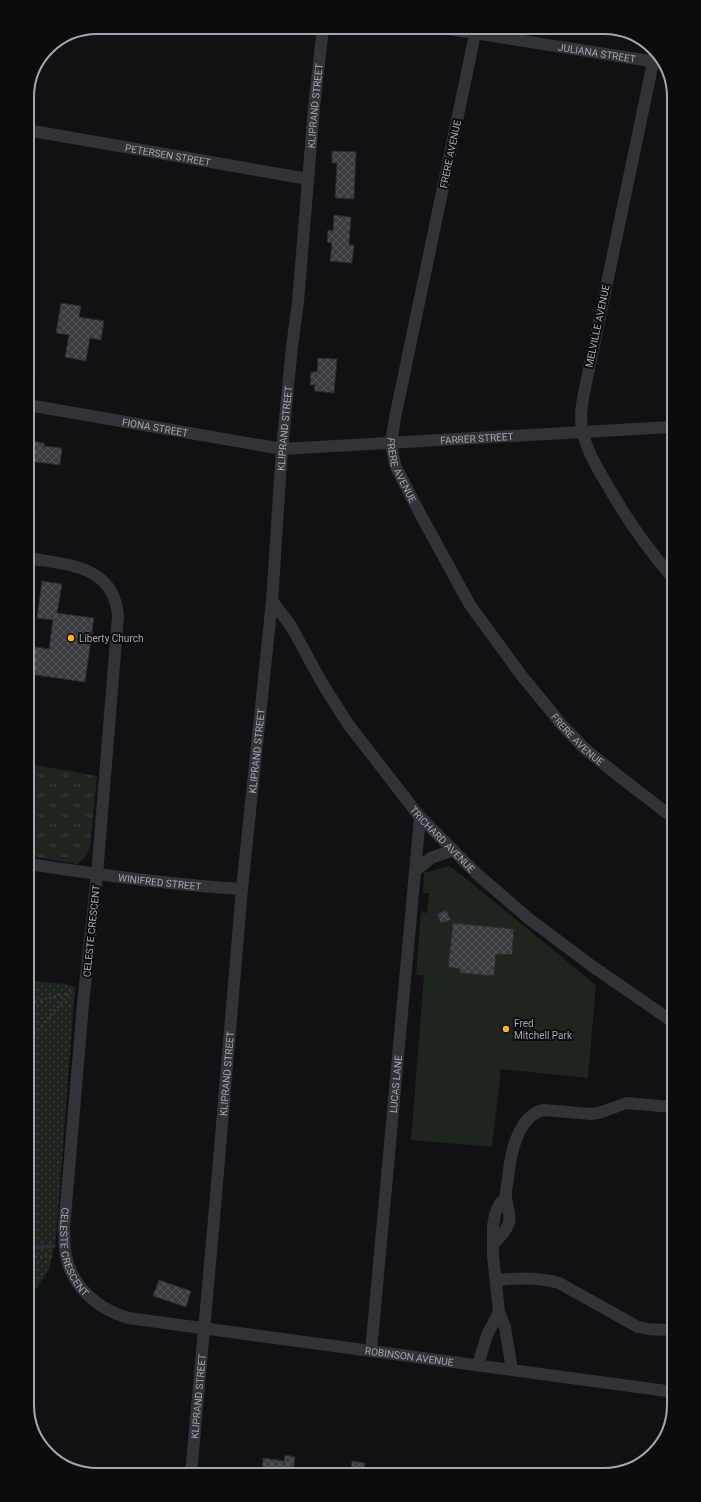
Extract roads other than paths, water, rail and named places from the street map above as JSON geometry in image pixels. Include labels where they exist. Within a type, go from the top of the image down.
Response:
[{"type":"street","name":"KLIPRAND STREET","points":[[192,1468],[242,889],[272,601],[282,449],[298,302],[322,34]]},
{"type":"street","name":"JULIANA STREET","points":[[475,34],[653,58]]},
{"type":"street","name":"FRERE AVENUE","points":[[475,34],[397,406],[391,444],[393,458],[399,474],[470,605],[522,676],[584,749],[667,813]]},
{"type":"street","name":"MELVILLE AVENUE","points":[[656,62],[581,407],[583,433],[590,454],[616,500],[648,549],[667,571]]},
{"type":"street","name":"PETERSEN STREET","points":[[34,131],[308,179]]},
{"type":"street","name":"FIONA STREET","points":[[34,406],[282,449]]},
{"type":"street","name":"FARRER STREET","points":[[282,449],[667,427]]},
{"type":"street","name":"CELESTE CRESCENT","points":[[34,559],[84,569],[94,573],[107,585],[117,604],[118,633],[97,875],[83,1004],[64,1221],[66,1256],[72,1274],[81,1290],[99,1305],[117,1315],[144,1321]]},
{"type":"street","name":"TRICHARD AVENUE","points":[[272,601],[291,626],[322,683],[348,724],[420,817],[504,898],[592,966],[667,1018]]},
{"type":"street","name":"LUCAS LANE","points":[[371,1351],[420,817]]},
{"type":"street","points":[[415,871],[431,858],[453,850]]},
{"type":"street","name":"WINIFRED STREET","points":[[34,865],[97,875],[187,885],[242,889]]},
{"type":"street","points":[[512,1370],[505,1327],[499,1312],[493,1244],[506,1230],[509,1222],[509,1208],[506,1198],[510,1163],[518,1134],[533,1114],[538,1111],[544,1110],[591,1114],[602,1112],[626,1103],[667,1106]]},
{"type":"street","points":[[496,1280],[530,1278],[544,1279],[559,1283],[638,1327],[651,1330],[667,1330]]},
{"type":"street","points":[[478,1365],[487,1335],[499,1312]]},
{"type":"street","name":"ROBINSON AVENUE","points":[[144,1321],[667,1391]]},
{"type":"waterway","points":[[34,1248],[54,1246]]},
{"type":"place","name":"Liberty Church","points":[[71,638]]},
{"type":"place","name":"Fred Mitchell Park","points":[[506,1029]]}]
